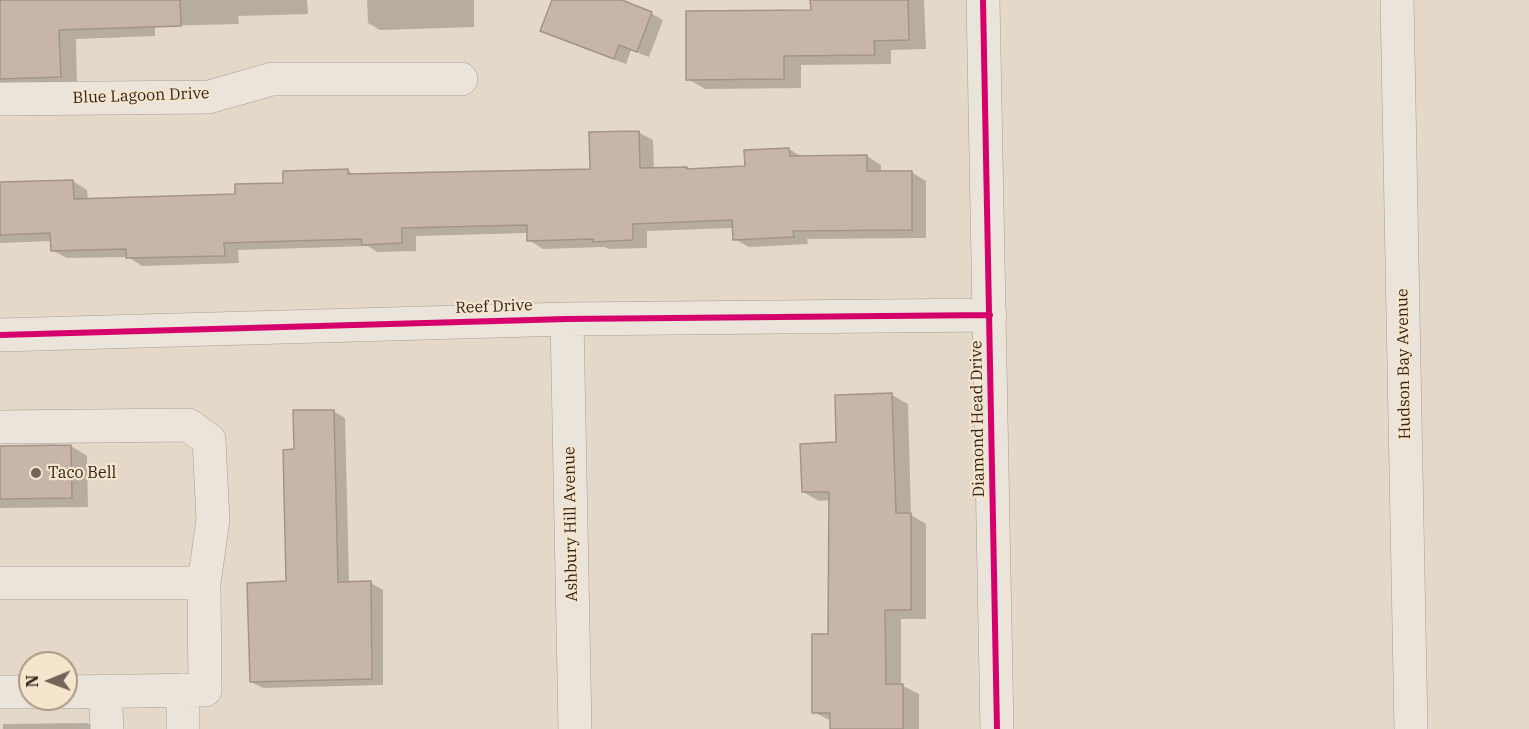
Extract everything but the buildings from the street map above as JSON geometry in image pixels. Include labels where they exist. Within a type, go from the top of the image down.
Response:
[{"type":"street","name":"Diamond Head Drive","points":[[983,0],[997,729]]},
{"type":"street","name":"Hudson Bay Avenue","points":[[1397,0],[1411,729]]},
{"type":"street","name":"Blue Lagoon Drive","points":[[0,99],[209,97],[272,80],[461,79]]},
{"type":"street","name":"Reef Drive","points":[[0,335],[567,319],[990,315]]},
{"type":"street","name":"Ashbury Hill Avenue","points":[[567,319],[575,729]]},
{"type":"street","points":[[0,427],[188,425],[208,440],[213,520],[204,583],[205,690],[78,692]]},
{"type":"street","points":[[0,583],[204,583]]},
{"type":"street","points":[[183,690],[183,729]]},
{"type":"street","points":[[105,691],[106,729]]},
{"type":"street","points":[[0,692],[18,692]]},
{"type":"cycle path","points":[[983,0],[997,729]]},
{"type":"cycle path","points":[[0,335],[567,319],[990,315]]},
{"type":"place","name":"Taco Bell","points":[[36,473]]}]
